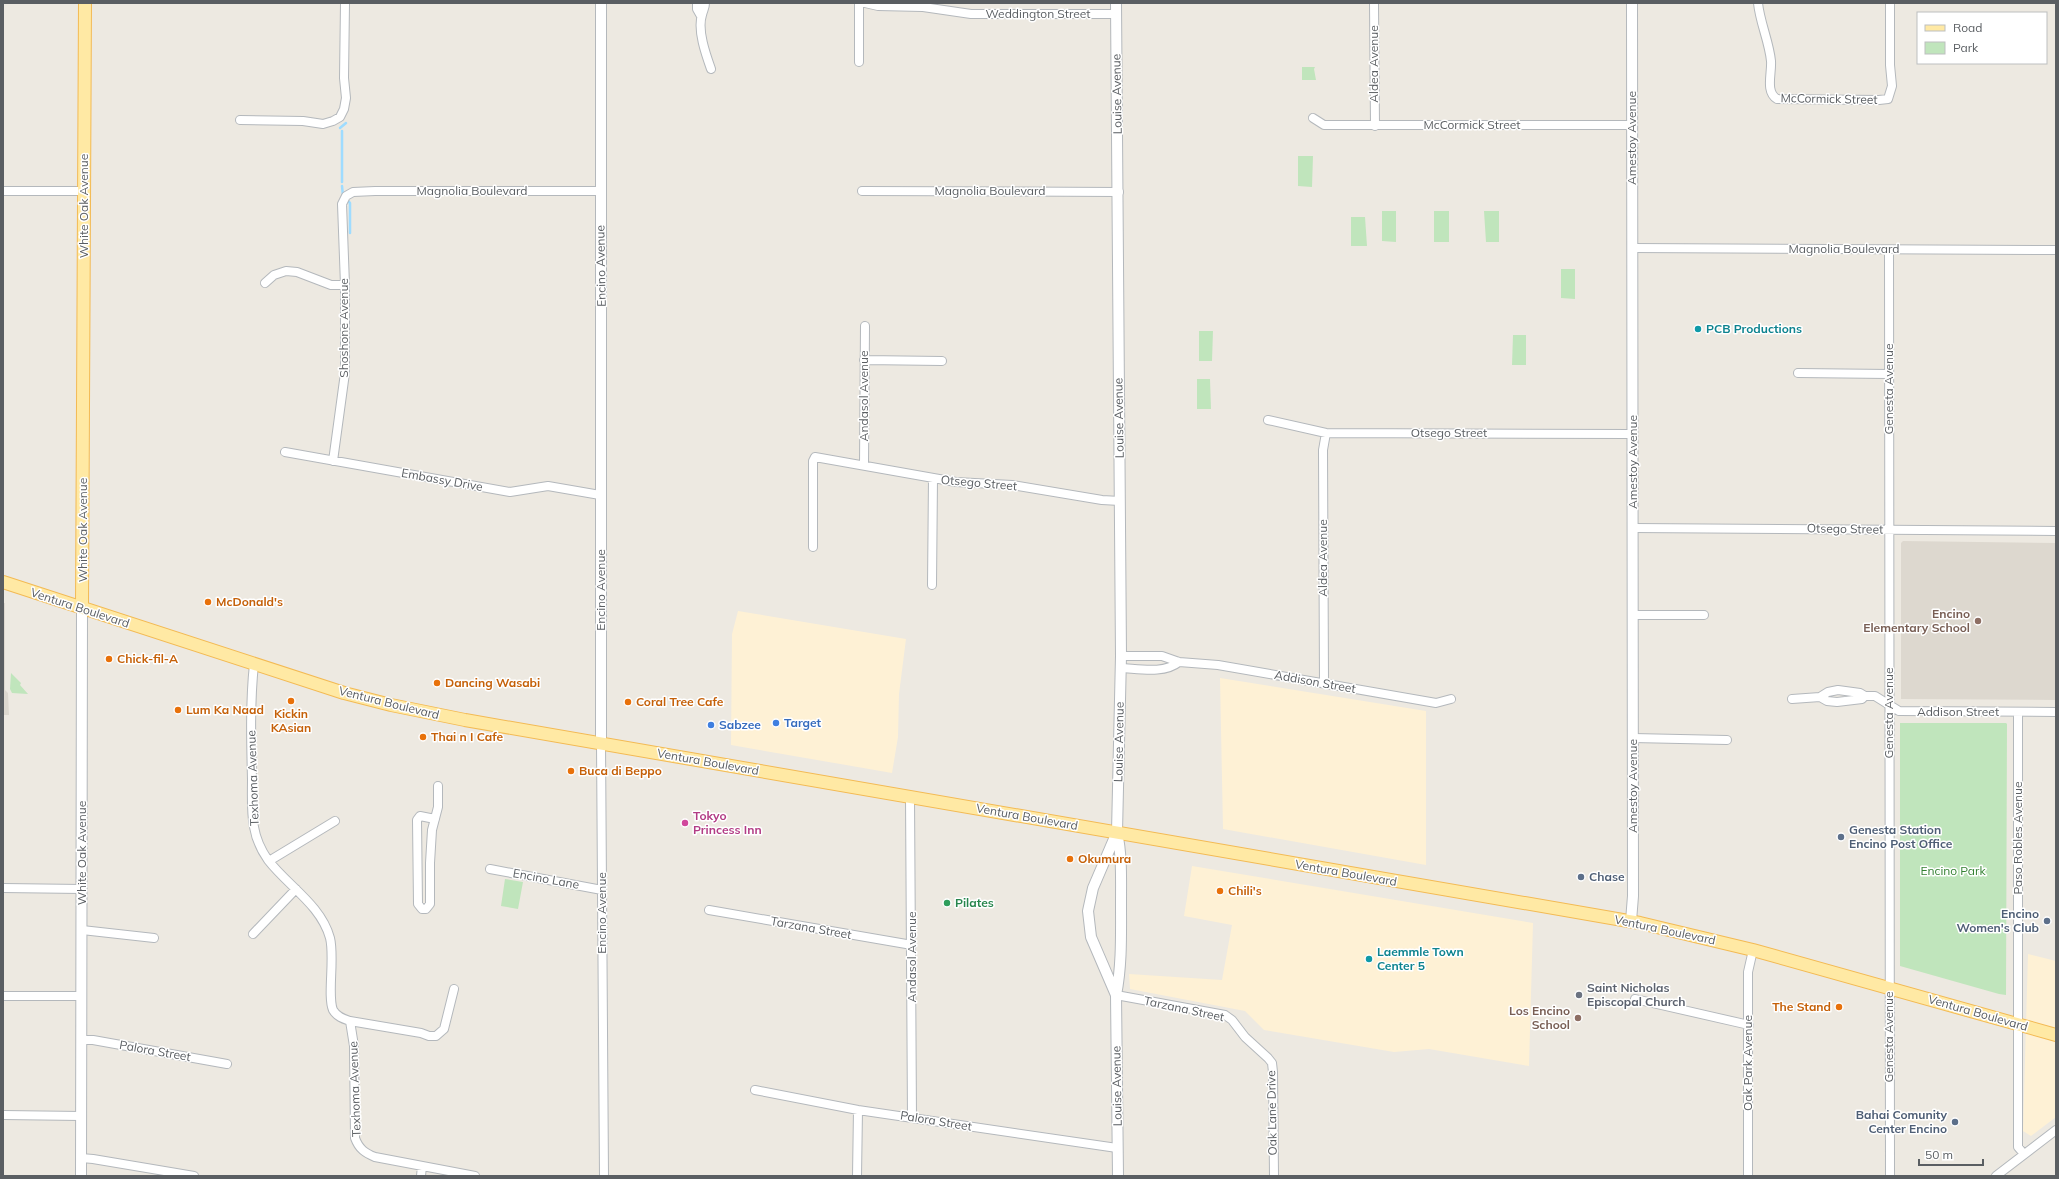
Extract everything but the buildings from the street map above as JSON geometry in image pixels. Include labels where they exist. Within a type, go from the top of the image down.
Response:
[{"type":"main road","name":"White Oak Avenue","points":[[82,608],[85,3]]},
{"type":"main road","name":"Ventura Boulevard","points":[[3,582],[254,664],[390,705],[465,720],[1631,921],[1753,950],[2056,1035]]},
{"type":"street","points":[[240,120],[303,121],[323,124],[333,122],[340,117],[346,98],[344,78],[344,3]]},
{"type":"street","name":"Encino Avenue","points":[[601,3],[600,495],[604,1176]]},
{"type":"street","points":[[696,3],[697,9],[701,16],[703,44],[711,69]]},
{"type":"street","points":[[701,16],[705,9],[705,3]]},
{"type":"street","points":[[859,3],[859,62]]},
{"type":"street","name":"Weddington Street","points":[[865,3],[878,6],[923,7],[971,14],[1116,14]]},
{"type":"street","name":"Louise Avenue","points":[[1116,3],[1121,656],[1117,832],[1121,853],[1122,920],[1120,977],[1116,995],[1118,1176]]},
{"type":"street","name":"Aldea Avenue","points":[[1374,3],[1375,126]]},
{"type":"street","name":"Amestoy Avenue","points":[[1631,921],[1634,615],[1632,434],[1632,3]]},
{"type":"street","name":"McCormick Street","points":[[1758,3],[1771,62],[1772,95],[1777,99],[1888,99],[1892,86],[1890,65],[1890,3]]},
{"type":"street","name":"McCormick Street","points":[[1313,118],[1324,125],[1632,125]]},
{"type":"street","points":[[3,191],[84,190]]},
{"type":"street","name":"Magnolia Boulevard","points":[[346,196],[353,192],[375,190],[600,191]]},
{"type":"street","name":"Magnolia Boulevard","points":[[862,190],[1118,192]]},
{"type":"street","name":"Shoshone Avenue","points":[[333,461],[345,373],[345,285],[341,211],[346,196]]},
{"type":"street","name":"Magnolia Boulevard","points":[[1632,248],[2056,250]]},
{"type":"street","name":"Genesta Avenue","points":[[1889,250],[1890,1176]]},
{"type":"street","points":[[265,283],[274,275],[286,271],[297,272],[331,285],[345,285]]},
{"type":"street","name":"Andasol Avenue","points":[[864,465],[865,326]]},
{"type":"street","points":[[864,360],[942,361]]},
{"type":"street","points":[[1798,373],[1889,374]]},
{"type":"street","name":"Otsego Street","points":[[1268,420],[1326,433],[1632,434]]},
{"type":"street","name":"Aldea Avenue","points":[[1324,684],[1323,450],[1326,433]]},
{"type":"street","name":"Embassy Drive","points":[[285,452],[510,492],[548,486],[600,495]]},
{"type":"street","name":"Otsego Street","points":[[813,547],[813,461],[815,458],[864,465],[968,484],[1012,485],[1102,500],[1120,501]]},
{"type":"street","points":[[932,585],[933,478]]},
{"type":"street","name":"Otsego Street","points":[[1633,528],[2056,531]]},
{"type":"street","name":"White Oak Avenue","points":[[81,1176],[82,608]]},
{"type":"street","points":[[1634,615],[1704,615]]},
{"type":"street","name":"Addison Street","points":[[1121,656],[1162,656],[1179,662],[1218,665],[1436,703],[1451,699]]},
{"type":"street","name":"Addison Street","points":[[1121,668],[1160,669],[1174,666],[1179,662]]},
{"type":"street","name":"Texhoma Avenue","points":[[254,664],[251,757],[254,826],[257,840],[269,861],[296,889],[324,923],[333,952],[333,1010],[341,1018],[350,1021],[354,1046],[355,1138],[359,1147],[375,1158],[422,1166]]},
{"type":"street","name":"Addison Street","points":[[1792,699],[1820,696],[1828,692],[1838,690],[1860,693],[1865,696],[1875,696],[1899,711],[2056,712]]},
{"type":"street","name":"Addison Street","points":[[1820,696],[1827,701],[1837,702],[1862,699],[1865,696]]},
{"type":"street","name":"Paso Robles Avenue","points":[[2018,712],[2018,1146],[2024,1154]]},
{"type":"street","points":[[1633,738],[1727,740]]},
{"type":"street","points":[[435,819],[420,816],[418,817],[418,904],[422,909],[426,909],[430,904],[430,863],[435,819],[438,807],[438,786]]},
{"type":"street","name":"Andasol Avenue","points":[[910,797],[912,1118]]},
{"type":"street","points":[[269,861],[335,821]]},
{"type":"street","name":"Louise Avenue","points":[[1116,995],[1092,936],[1088,911],[1093,888],[1117,832]]},
{"type":"street","points":[[418,863],[430,863]]},
{"type":"street","name":"Encino Lane","points":[[490,869],[602,890]]},
{"type":"street","points":[[3,888],[82,889]]},
{"type":"street","points":[[253,934],[296,889]]},
{"type":"street","name":"Tarzana Street","points":[[709,910],[912,945]]},
{"type":"street","points":[[82,930],[154,938]]},
{"type":"street","name":"Oak Park Avenue","points":[[1748,1176],[1748,972],[1753,950]]},
{"type":"street","points":[[350,1021],[421,1033],[428,1036],[436,1036],[444,1029],[454,989]]},
{"type":"street","name":"Tarzana Street","points":[[1116,995],[1226,1015],[1232,1020],[1245,1037]]},
{"type":"street","points":[[3,996],[82,996]]},
{"type":"street","points":[[1635,999],[1749,1025]]},
{"type":"street","name":"Oak Lane Drive","points":[[1245,1037],[1272,1063],[1274,1176]]},
{"type":"street","name":"Palora Street","points":[[81,1040],[93,1040],[228,1064]]},
{"type":"street","name":"Palora Street","points":[[755,1090],[858,1110],[1117,1148]]},
{"type":"street","points":[[858,1110],[858,1176]]},
{"type":"street","points":[[3,1115],[81,1116]]},
{"type":"street","points":[[1996,1176],[2056,1130]]},
{"type":"street","points":[[81,1158],[194,1176]]},
{"type":"street","points":[[422,1176],[422,1166],[475,1176]]},
{"type":"shaded area","name":"Encino Elementary School","points":[[1903,541],[2056,543],[2056,700],[1901,699],[1901,543]]},
{"type":"shaded area","points":[[3,603],[5,603],[5,690],[8,693],[9,715],[3,715]]},
{"type":"shaded area","points":[[738,611],[906,639],[899,694],[898,737],[892,773],[731,745],[732,634]]},
{"type":"shaded area","points":[[1220,678],[1426,711],[1426,865],[1223,829]]},
{"type":"shaded area","points":[[1192,866],[1533,923],[1529,1066],[1429,1049],[1394,1052],[1264,1030],[1245,1011],[1130,989],[1129,974],[1222,980],[1232,925],[1184,916]]},
{"type":"shaded area","points":[[2028,954],[2056,961],[2056,1117],[2031,1136],[2023,1131]]},
{"type":"green space","points":[[1302,67],[1315,67],[1316,80],[1302,80]]},
{"type":"green space","points":[[1298,156],[1313,156],[1312,187],[1298,186]]},
{"type":"green space","points":[[1382,211],[1396,211],[1396,242],[1382,241]]},
{"type":"green space","points":[[1434,211],[1449,211],[1449,242],[1434,242]]},
{"type":"green space","points":[[1484,211],[1499,211],[1499,242],[1486,242]]},
{"type":"green space","points":[[1351,217],[1365,217],[1367,246],[1351,246]]},
{"type":"green space","points":[[1561,269],[1575,269],[1575,299],[1561,298]]},
{"type":"green space","points":[[1199,331],[1213,331],[1212,361],[1199,361]]},
{"type":"green space","points":[[1513,335],[1526,335],[1526,365],[1512,365]]},
{"type":"green space","points":[[1197,379],[1210,379],[1211,409],[1197,409]]},
{"type":"green space","points":[[11,673],[21,683],[20,685],[28,694],[12,693],[10,689]]},
{"type":"green space","name":"Encino Park","points":[[1900,723],[2007,724],[2006,995],[1900,966]]},
{"type":"green space","points":[[505,879],[523,882],[518,909],[501,906]]},
{"type":"waterway","points":[[340,128],[346,123]]},
{"type":"waterway","points":[[342,131],[342,182]]},
{"type":"waterway","points":[[342,186],[343,196]]},
{"type":"waterway","points":[[346,199],[350,203],[350,233]]},
{"type":"place","name":"PCB Productions","points":[[1698,329]]},
{"type":"place","name":"McDonald's","points":[[208,602]]},
{"type":"place","name":"Encino Elementary School","points":[[1978,621]]},
{"type":"place","name":"Chick-fil-A","points":[[109,659]]},
{"type":"place","name":"Dancing Wasabi","points":[[437,683]]},
{"type":"place","name":"Kickin KAsian","points":[[291,701]]},
{"type":"place","name":"Coral Tree Cafe","points":[[628,702]]},
{"type":"place","name":"Lum Ka Naad","points":[[178,710]]},
{"type":"place","name":"Target","points":[[776,723]]},
{"type":"place","name":"Sabzee","points":[[711,725]]},
{"type":"place","name":"Thai n I Cafe","points":[[423,737]]},
{"type":"place","name":"Buca di Beppo","points":[[571,771]]},
{"type":"place","name":"Tokyo Princess Inn","points":[[685,823]]},
{"type":"place","name":"Genesta Station Encino Post Office","points":[[1841,837]]},
{"type":"place","name":"Okumura","points":[[1070,859]]},
{"type":"place","name":"Chase","points":[[1581,877]]},
{"type":"place","name":"Chili's","points":[[1220,891]]},
{"type":"place","name":"Pilates","points":[[947,903]]},
{"type":"place","name":"Encino Women's Club","points":[[2047,921]]},
{"type":"place","name":"Laemmle Town Center 5","points":[[1369,959]]},
{"type":"place","name":"Saint Nicholas Episcopal Church","points":[[1579,995]]},
{"type":"place","name":"The Stand","points":[[1839,1007]]},
{"type":"place","name":"Los Encino School","points":[[1578,1018]]},
{"type":"place","name":"Bahai Comunity Center Encino","points":[[1955,1122]]}]
